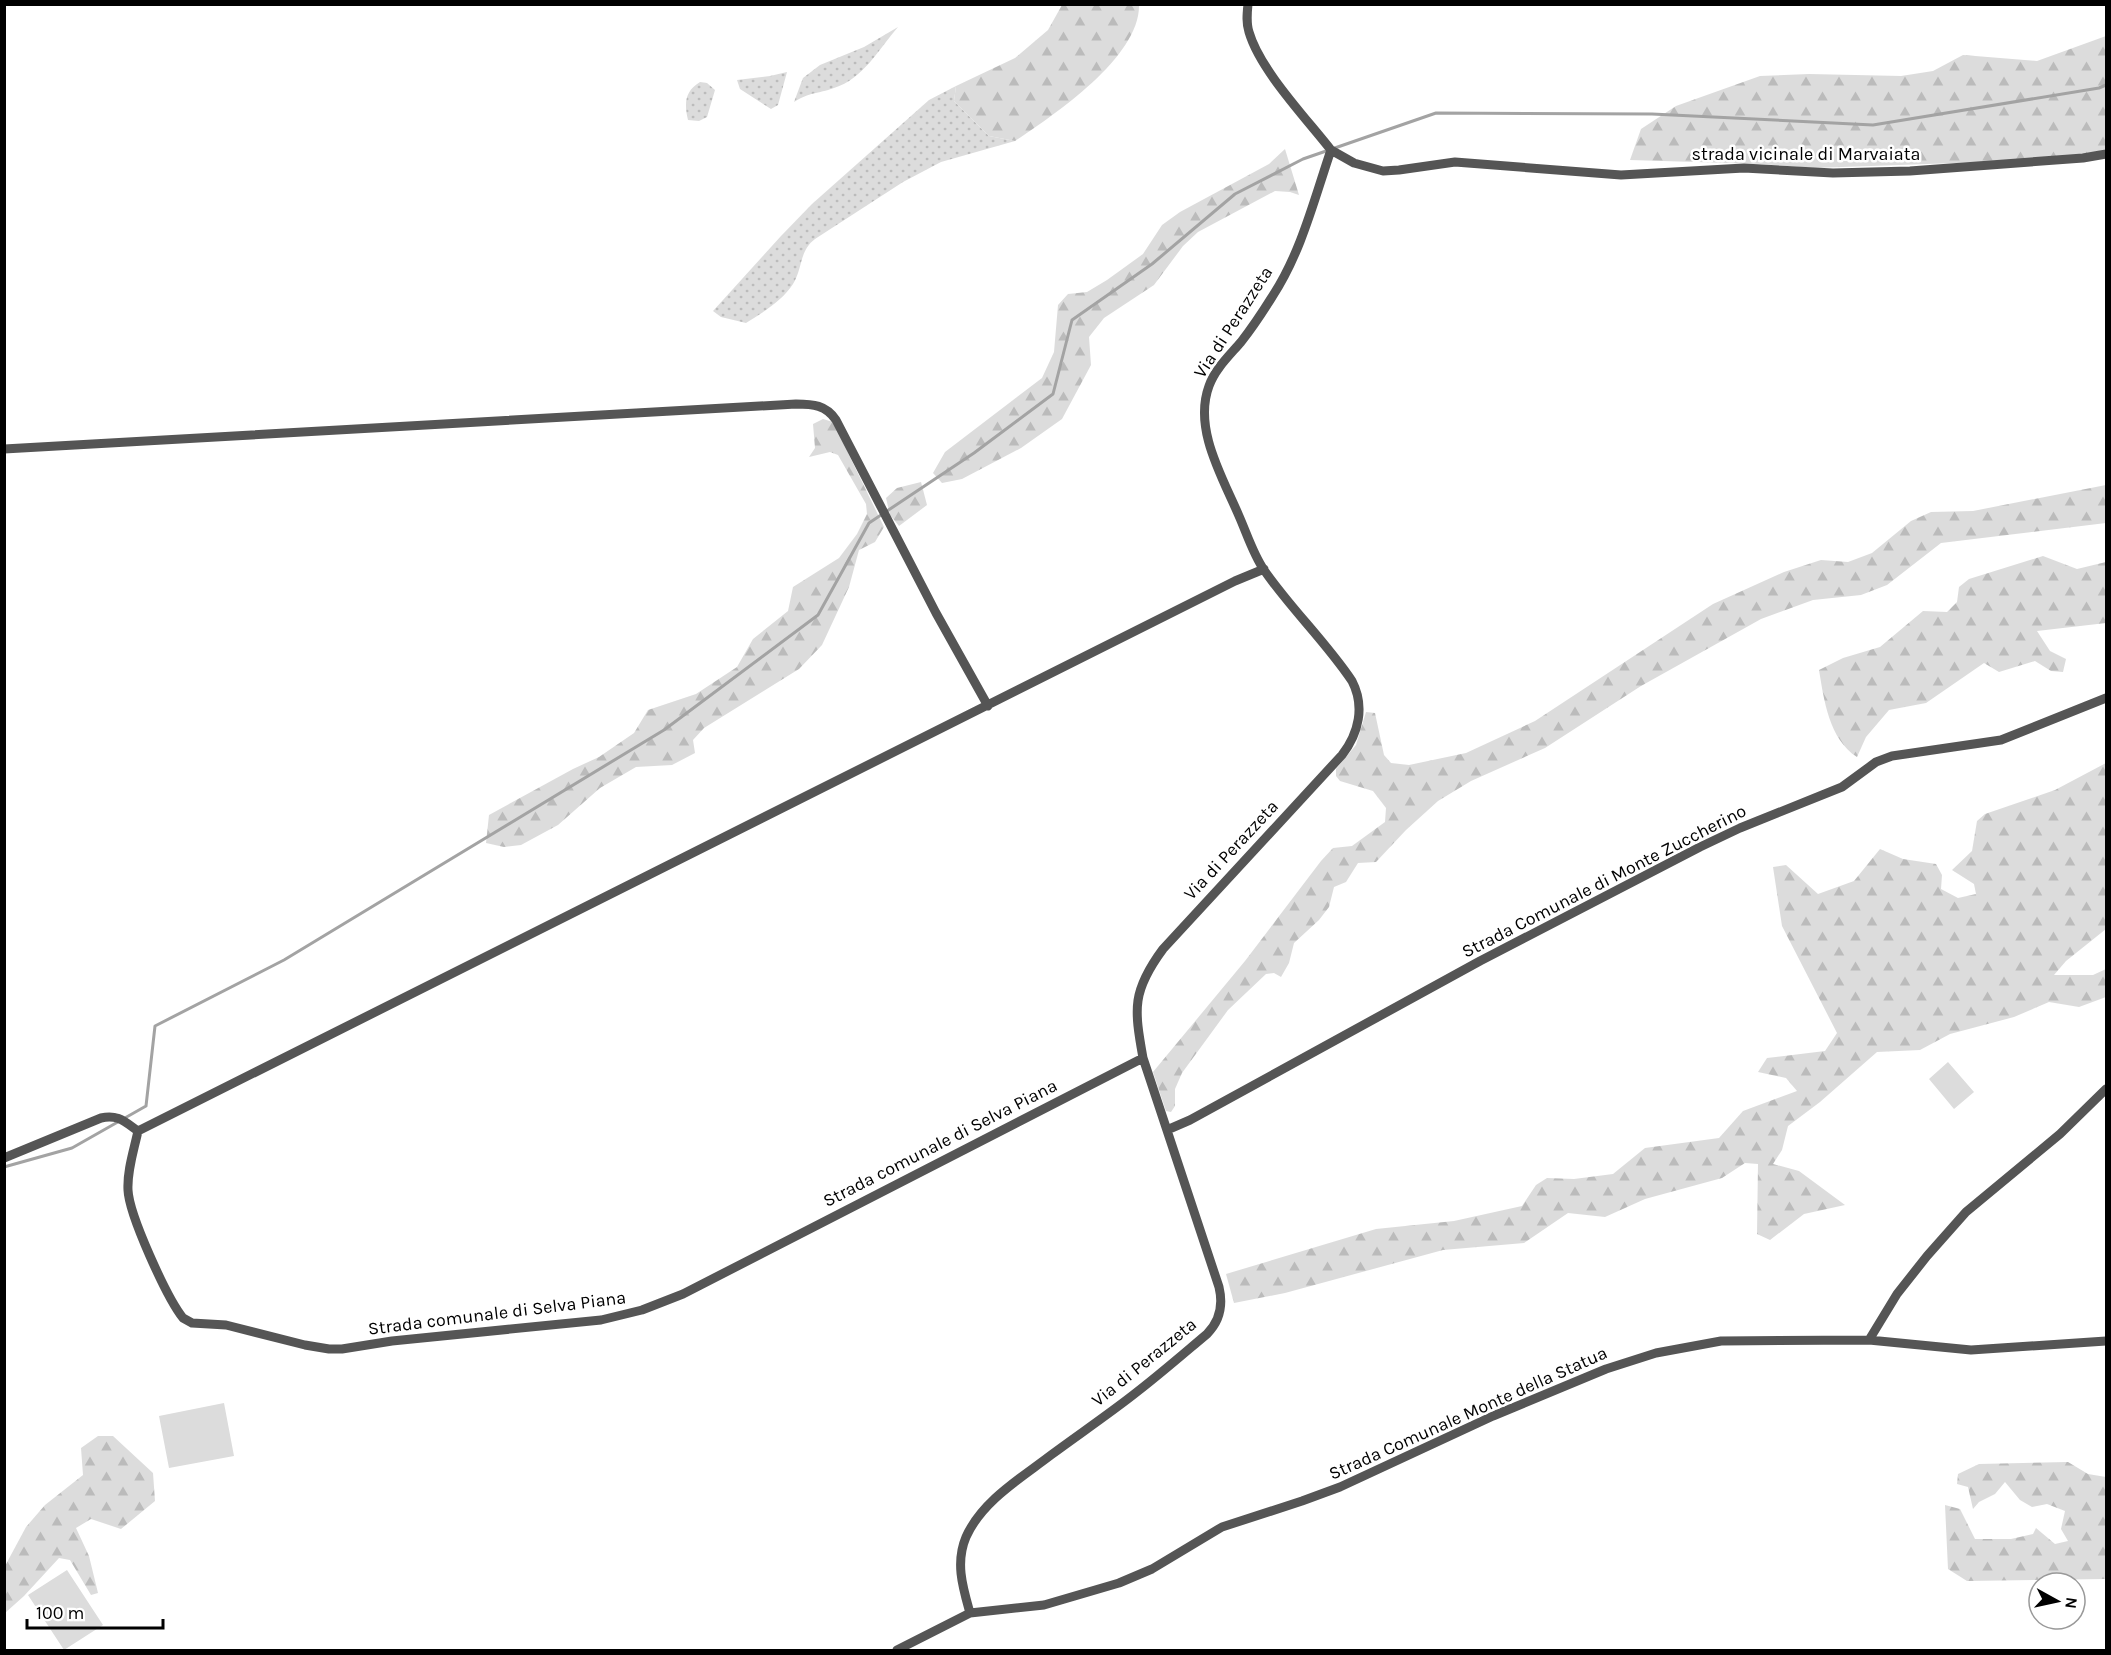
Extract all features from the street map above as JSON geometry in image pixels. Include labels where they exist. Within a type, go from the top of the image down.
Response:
[{"type":"street","points":[[1248,4],[1248,27],[1255,47],[1279,84],[1331,150]]},
{"type":"street","name":"strada vicinale di Marvaiata","points":[[1331,150],[1349,161],[1383,171],[1455,162],[1621,175],[1744,168],[1833,173],[1918,170],[2083,158],[2106,154]]},
{"type":"street","name":"Via di Perazzeta","points":[[970,1613],[961,1573],[961,1555],[966,1538],[982,1513],[1002,1494],[1134,1394],[1207,1334],[1218,1318],[1221,1304],[1219,1287],[1143,1058],[1136,1019],[1136,1003],[1145,977],[1154,962],[1190,918],[1342,755],[1357,728],[1359,700],[1352,681],[1264,569],[1254,552],[1211,447],[1205,415],[1206,396],[1210,383],[1257,320],[1286,273],[1303,233],[1331,150]]},
{"type":"street","points":[[4,449],[796,404],[818,406],[828,411],[836,420],[936,613],[988,706]]},
{"type":"street","points":[[4,1158],[109,1116],[119,1117],[138,1131],[1235,581],[1264,569]]},
{"type":"street","name":"Strada Comunale di Monte Zuccherino","points":[[1167,1130],[1190,1120],[1480,961],[1700,847],[1740,828],[1842,787],[1880,760],[1892,756],[2001,740],[2106,698]]},
{"type":"street","name":"Strada comunale di Selva Piana","points":[[138,1131],[128,1175],[131,1208],[144,1242],[183,1318],[192,1323],[226,1325],[305,1346],[342,1349],[392,1341],[601,1320],[652,1307],[683,1294],[1143,1058]]},
{"type":"street","points":[[1869,1340],[1897,1294],[1966,1212],[2060,1134],[2106,1089]]},
{"type":"street","name":"Strada Comunale Monte della Statua","points":[[970,1613],[1044,1605],[1119,1583],[1152,1569],[1222,1527],[1330,1491],[1494,1416],[1606,1369],[1646,1356],[1721,1341],[1869,1340],[1971,1350],[2106,1341]]},
{"type":"street","points":[[897,1650],[970,1613]]},
{"type":"green space","points":[[1062,5],[1139,5],[1136,25],[1126,45],[1092,83],[1015,141],[989,136],[954,101],[956,86],[1015,58],[1048,30]]},
{"type":"green space","points":[[898,27],[854,78],[834,88],[794,102],[803,78],[820,65],[864,47]]},
{"type":"green space","points":[[2106,36],[2106,149],[2071,159],[1814,168],[1630,160],[1641,129],[1676,106],[1760,76],[1809,74],[1901,76],[1933,71],[1963,55],[2037,61]]},
{"type":"green space","points":[[787,72],[778,105],[771,109],[740,89],[737,80],[770,76]]},
{"type":"green space","points":[[700,82],[707,83],[715,90],[707,117],[699,121],[688,120],[687,98],[691,89]]},
{"type":"green space","points":[[956,86],[954,101],[989,136],[1015,141],[941,162],[903,182],[815,239],[806,249],[793,284],[771,306],[746,323],[721,317],[713,311],[812,204],[929,100]]},
{"type":"green space","points":[[1285,149],[1299,195],[1275,191],[1198,232],[1183,246],[1154,285],[1104,318],[1089,337],[1091,365],[1062,419],[1021,448],[962,479],[942,483],[933,473],[945,452],[1042,378],[1054,352],[1058,305],[1068,294],[1087,292],[1107,280],[1143,254],[1162,225],[1180,212],[1269,164]]},
{"type":"green space","points":[[823,419],[833,422],[884,527],[875,542],[859,550],[849,587],[822,645],[799,669],[704,728],[693,740],[695,753],[672,765],[636,767],[600,788],[558,825],[521,845],[504,847],[486,843],[489,815],[599,757],[634,733],[648,710],[696,694],[737,667],[753,639],[788,611],[793,587],[839,558],[857,534],[867,514],[866,504],[838,455],[830,452],[809,457],[815,448],[813,424]]},
{"type":"green space","points":[[921,482],[927,505],[899,526],[890,515],[886,498],[897,488]]},
{"type":"green space","points":[[2106,485],[2106,523],[1941,543],[1887,585],[1861,595],[1813,600],[1761,619],[1641,686],[1545,748],[1471,781],[1438,801],[1376,862],[1358,863],[1346,882],[1334,887],[1329,907],[1319,920],[1294,943],[1289,963],[1281,977],[1274,973],[1266,974],[1228,1010],[1182,1073],[1175,1089],[1175,1106],[1171,1112],[1166,1111],[1153,1072],[1245,961],[1333,848],[1352,846],[1385,822],[1386,808],[1373,791],[1340,781],[1336,776],[1336,769],[1356,745],[1366,712],[1375,713],[1384,755],[1391,763],[1409,765],[1466,753],[1535,721],[1713,604],[1784,572],[1821,560],[1848,562],[1872,553],[1911,521],[1931,512],[1973,511]]},
{"type":"green space","points":[[2043,556],[2077,569],[2106,562],[2106,623],[2037,631],[2050,651],[2066,659],[2063,672],[2051,671],[2035,661],[1999,672],[1984,663],[1926,703],[1889,710],[1866,737],[1857,757],[1848,749],[1840,740],[1829,718],[1819,670],[1843,658],[1880,647],[1923,611],[1947,612],[1957,602],[1959,587],[1969,579]]},
{"type":"green space","points":[[2106,763],[2106,929],[2066,961],[2054,975],[2093,975],[2106,969],[2106,997],[2079,1007],[2049,1002],[2014,1017],[1950,1034],[1920,1050],[1877,1052],[1820,1102],[1788,1126],[1782,1150],[1773,1164],[1799,1171],[1845,1205],[1804,1214],[1770,1240],[1757,1234],[1758,1164],[1745,1163],[1722,1178],[1645,1199],[1605,1217],[1568,1213],[1524,1243],[1443,1250],[1285,1293],[1234,1303],[1226,1274],[1376,1229],[1454,1221],[1522,1206],[1536,1185],[1547,1178],[1574,1179],[1613,1174],[1645,1148],[1719,1138],[1743,1111],[1797,1091],[1786,1078],[1758,1072],[1767,1058],[1825,1051],[1837,1033],[1782,926],[1773,867],[1786,865],[1818,894],[1854,881],[1880,849],[1903,859],[1936,864],[1942,875],[1941,889],[1958,898],[1976,894],[1974,884],[1952,870],[1972,851],[1977,821],[1985,814],[2055,790]]},
{"type":"green space","points":[[1948,1062],[1974,1092],[1954,1109],[1929,1079]]},
{"type":"green space","points":[[224,1403],[234,1456],[169,1468],[159,1416]]},
{"type":"green space","points":[[98,1436],[113,1436],[153,1473],[155,1501],[121,1529],[91,1519],[76,1528],[89,1556],[98,1593],[91,1595],[70,1560],[59,1558],[5,1613],[5,1566],[26,1527],[45,1505],[83,1475],[81,1448]]},
{"type":"green space","points":[[2068,1462],[2088,1474],[2106,1477],[2106,1579],[2087,1579],[2087,1571],[2027,1571],[2027,1580],[1967,1581],[1948,1569],[1945,1505],[1960,1509],[1975,1539],[2011,1539],[2033,1534],[2036,1528],[2055,1544],[2068,1541],[2061,1529],[2065,1511],[2047,1504],[2032,1507],[2020,1500],[2005,1482],[1995,1494],[1979,1502],[1973,1509],[1968,1487],[1957,1484],[1958,1474],[1979,1464]]},
{"type":"green space","points":[[67,1570],[103,1625],[64,1650],[28,1595]]},
{"type":"waterway","points":[[4,1167],[72,1148],[146,1106],[155,1026],[284,960],[664,730],[818,615],[869,523],[974,453],[1053,394],[1072,320],[1152,264],[1235,194],[1303,159],[1436,113],[1652,114],[1873,125],[2106,85]]}]
